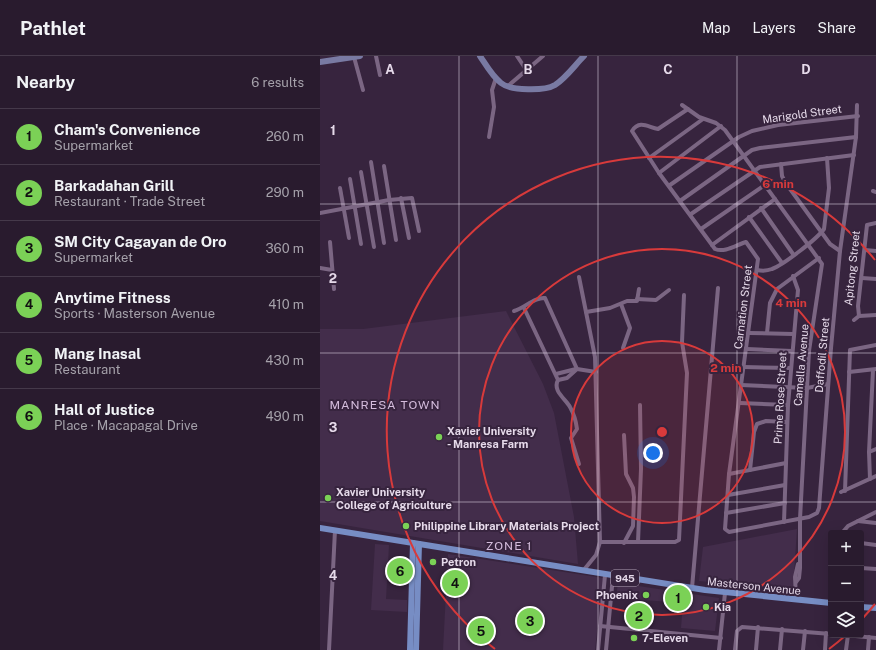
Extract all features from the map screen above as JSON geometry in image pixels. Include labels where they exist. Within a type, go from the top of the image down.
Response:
[{"type":"main road","name":"Masterson Avenue","points":[[320,528],[725,593],[796,601],[828,603]]},
{"type":"main road","points":[[410,650],[416,544]]},
{"type":"main road","points":[[416,544],[416,650]]},
{"type":"main road","points":[[864,607],[876,608]]},
{"type":"street","points":[[376,56],[380,75]]},
{"type":"street","points":[[480,56],[496,78],[508,86],[520,88],[547,88],[559,82],[584,56]]},
{"type":"street","points":[[517,56],[527,71]]},
{"type":"street","points":[[508,86],[543,56]]},
{"type":"street","points":[[320,62],[357,57],[363,90]]},
{"type":"street","points":[[488,137],[494,107],[492,90],[496,78]]},
{"type":"street","points":[[682,105],[703,119],[721,126],[734,141],[819,258],[780,285],[770,303],[767,333]]},
{"type":"street","name":"Daffodil Street","points":[[726,531],[800,519],[815,515],[819,508],[840,251],[854,155],[858,116],[857,105]]},
{"type":"street","points":[[688,109],[658,129],[651,125],[643,125],[636,127],[632,131],[659,173],[670,185],[712,245],[775,199]]},
{"type":"street","name":"Marigold Street","points":[[670,185],[745,134],[761,128],[858,116]]},
{"type":"street","points":[[649,158],[703,119]]},
{"type":"street","points":[[659,173],[721,126]]},
{"type":"street","points":[[680,201],[744,155],[760,148],[856,137]]},
{"type":"street","points":[[691,214],[762,166],[854,155]]},
{"type":"street","points":[[757,270],[770,270],[782,263],[821,233],[824,226],[829,193],[827,158]]},
{"type":"street","points":[[371,162],[384,243]]},
{"type":"street","points":[[781,164],[785,182],[821,233],[832,246],[840,251]]},
{"type":"street","points":[[384,166],[396,240]]},
{"type":"street","points":[[361,172],[374,247]]},
{"type":"street","points":[[350,179],[361,244]]},
{"type":"street","points":[[701,229],[765,185]]},
{"type":"street","points":[[340,188],[349,238]]},
{"type":"street","points":[[401,198],[409,238]]},
{"type":"street","points":[[320,213],[401,198],[412,198],[419,231]]},
{"type":"street","points":[[761,208],[794,254]]},
{"type":"street","points":[[749,217],[782,263]]},
{"type":"street","name":"Apitong Street","points":[[859,316],[858,306],[869,223],[876,223]]},
{"type":"street","points":[[330,242],[334,289]]},
{"type":"street","name":"Carnation Street","points":[[712,245],[715,249],[719,250],[747,242],[758,259],[741,385],[740,403],[729,474],[726,531]]},
{"type":"street","points":[[865,250],[876,251]]},
{"type":"street","name":"Camella Avenue","points":[[796,601],[796,582],[799,578],[798,564],[809,351],[822,267],[819,258]]},
{"type":"street","points":[[320,268],[332,270]]},
{"type":"street","name":"Prime Rose Street","points":[[784,522],[789,387],[798,290],[793,276]]},
{"type":"street","points":[[579,277],[595,357],[600,542],[596,555],[583,571]]},
{"type":"street","points":[[862,278],[876,279]]},
{"type":"street","points":[[692,588],[718,288]]},
{"type":"street","points":[[637,299],[639,289]]},
{"type":"street","points":[[586,312],[610,308],[627,301],[636,301],[637,299],[656,300],[670,290]]},
{"type":"street","points":[[600,542],[675,542],[679,540],[688,373],[682,342],[684,295]]},
{"type":"street","points":[[514,311],[524,308],[537,299],[546,299],[577,369]]},
{"type":"street","points":[[621,304],[630,328],[623,348]]},
{"type":"street","points":[[524,308],[547,360],[556,374],[558,380],[557,389],[564,401],[570,407],[575,419],[577,429],[571,438],[579,464]]},
{"type":"street","points":[[854,320],[859,316],[876,315]]},
{"type":"street","points":[[749,333],[793,334]]},
{"type":"street","points":[[876,345],[851,350],[843,491],[876,476]]},
{"type":"street","points":[[746,349],[792,351]]},
{"type":"street","points":[[744,367],[791,368]]},
{"type":"street","points":[[556,374],[577,369],[596,372]]},
{"type":"street","points":[[558,380],[570,377],[577,369]]},
{"type":"street","points":[[849,372],[874,369],[869,452],[870,479]]},
{"type":"street","points":[[741,385],[807,388],[828,384]]},
{"type":"street","points":[[740,403],[788,405]]},
{"type":"street","points":[[638,542],[641,469],[640,405]]},
{"type":"street","points":[[750,470],[754,432],[757,424],[766,421],[787,422]]},
{"type":"street","points":[[624,435],[626,474],[633,488],[634,497],[633,526],[624,543]]},
{"type":"street","points":[[869,452],[876,449]]},
{"type":"street","points":[[729,474],[786,463]]},
{"type":"street","points":[[728,495],[785,485]]},
{"type":"street","points":[[726,512],[784,504]]},
{"type":"street","points":[[844,530],[876,512]]},
{"type":"street","points":[[858,521],[876,523]]},
{"type":"street","points":[[329,650],[335,530]]},
{"type":"street","points":[[864,543],[876,545]]},
{"type":"street","points":[[864,568],[876,569]]},
{"type":"street","points":[[598,650],[605,574]]},
{"type":"street","points":[[606,650],[613,576]]},
{"type":"street","points":[[719,650],[725,593]]},
{"type":"street","points":[[600,626],[721,638]]},
{"type":"street","points":[[735,650],[736,634],[739,628],[746,626],[828,634]]},
{"type":"street","points":[[756,650],[758,628]]},
{"type":"street","points":[[780,650],[782,630]]},
{"type":"street","points":[[803,650],[805,632]]},
{"type":"street","points":[[864,637],[876,638]]},
{"type":"street","points":[[868,650],[869,637]]},
{"type":"street","points":[[825,650],[828,638]]},
{"type":"street","points":[[846,638],[846,650]]},
{"type":"shaded area","name":"Xavier University - Manresa Farm","points":[[506,311],[543,384],[554,413],[574,517],[578,564],[320,521],[320,329],[363,329]]},
{"type":"shaded area","points":[[797,529],[793,590],[699,581],[703,547]]},
{"type":"shaded area","points":[[375,544],[389,545],[386,599],[407,600],[407,612],[371,610]]},
{"type":"shaded area","points":[[448,554],[603,578],[595,650],[443,650]]},
{"type":"shaded area","points":[[618,583],[719,598],[715,631],[681,628],[683,603],[616,598]]},
{"type":"place","name":"Xavier University - Manresa Farm","points":[[439,437]]},
{"type":"place","name":"Xavier University College of Agriculture","points":[[328,498]]},
{"type":"place","name":"Philippine Library Materials Project","points":[[406,526]]},
{"type":"place","name":"Petron","points":[[433,562]]},
{"type":"place","name":"Hall of Justice","points":[[400,571]]},
{"type":"place","name":"Anytime Fitness","points":[[455,583]]},
{"type":"place","name":"Phoenix","points":[[646,595]]},
{"type":"place","name":"Cham's Convenience","points":[[678,598]]},
{"type":"place","name":"Kia","points":[[706,607]]},
{"type":"place","name":"Barkadahan Grill","points":[[639,616]]},
{"type":"place","name":"SM City Cagayan de Oro","points":[[530,621]]},
{"type":"place","name":"Mang Inasal","points":[[481,631]]},
{"type":"place","name":"7-Eleven","points":[[634,638]]},
{"type":"district","name":"MANRESA TOWN","points":[[385,405]]},
{"type":"district","name":"ZONE 1","points":[[509,546]]}]
